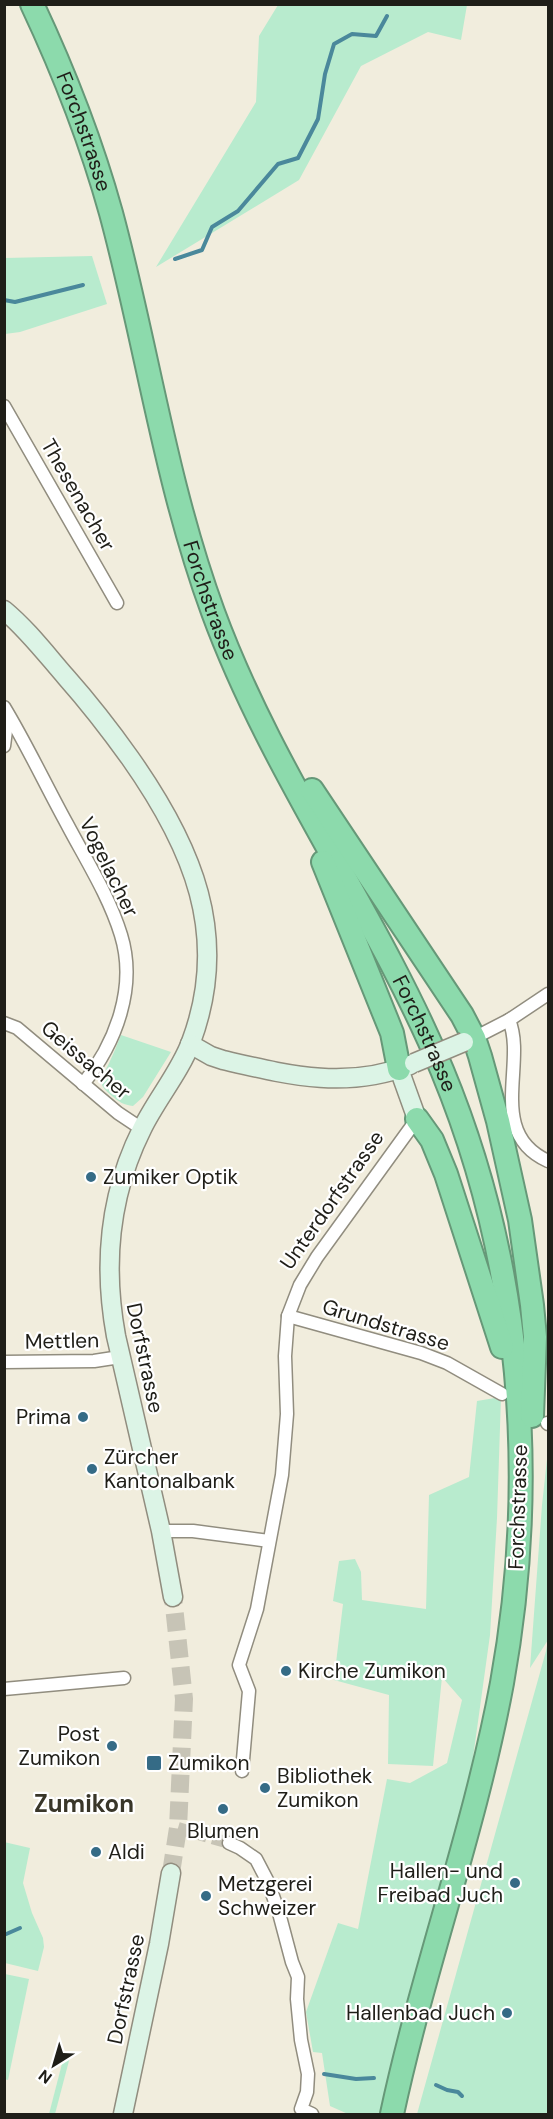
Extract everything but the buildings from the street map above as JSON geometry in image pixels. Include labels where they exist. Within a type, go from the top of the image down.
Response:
[{"type":"highway","name":"Forchstrasse","points":[[32,4],[69,88],[103,188],[124,268],[169,470],[195,561],[228,651],[263,728],[404,987],[430,1041],[459,1114],[481,1185],[500,1262],[516,1367],[537,1433],[521,1517],[518,1567],[502,1685],[486,1756],[392,2115]]},
{"type":"highway","name":"Forchstrasse","points":[[43,4],[77,82],[112,184],[129,246],[180,473],[204,561],[235,643],[284,748],[417,991],[439,1038],[467,1109],[496,1204],[509,1260],[523,1342],[537,1433],[528,1561],[512,1680],[489,1783],[402,2115]]},
{"type":"highway","points":[[284,748],[462,1015],[508,1161],[526,1257],[535,1349],[537,1433]]},
{"type":"highway","points":[[293,785],[407,1066]]},
{"type":"highway","points":[[417,1119],[432,1140],[438,1154],[498,1330],[508,1371],[537,1433]]},
{"type":"street","name":"Thesenacher","points":[[4,406],[117,603]]},
{"type":"street","name":"Dorfstrasse","points":[[4,610],[96,711],[165,810],[200,894],[208,958],[204,997],[190,1044],[142,1129],[120,1186],[109,1244],[111,1307],[120,1357],[161,1531],[173,1597]]},
{"type":"street","points":[[4,746],[6,711]]},
{"type":"street","name":"Vogelacher","points":[[6,711],[108,900],[122,936],[126,967],[125,994],[119,1019],[109,1046],[83,1084]]},
{"type":"street","points":[[190,1044],[223,1060],[316,1079],[363,1077],[407,1066],[469,1040],[509,1020],[549,994]]},
{"type":"street","points":[[509,1020],[514,1039],[511,1092],[516,1125],[527,1146],[536,1156],[549,1161]]},
{"type":"street","name":"Geissacher","points":[[4,1023],[17,1029],[118,1113],[142,1129]]},
{"type":"street","points":[[407,1066],[417,1119]]},
{"type":"street","name":"Unterdorfstrasse","points":[[242,1771],[249,1691],[239,1665],[257,1609],[282,1475],[287,1414],[285,1356],[288,1316],[300,1285],[317,1257],[417,1119]]},
{"type":"street","name":"Grundstrasse","points":[[288,1316],[421,1353],[447,1363],[502,1394]]},
{"type":"street","name":"Mettlen","points":[[4,1362],[94,1361],[120,1357]]},
{"type":"street","points":[[161,1531],[193,1532],[268,1541]]},
{"type":"street","points":[[4,1689],[124,1678]]},
{"type":"street","points":[[229,1844],[240,1848],[256,1859],[268,1882],[298,1977],[298,2010],[303,2054],[308,2074],[304,2113]]},
{"type":"street","name":"Dorfstrasse","points":[[123,2115],[159,1944],[171,1873]]},
{"type":"green space","points":[[278,5],[467,5],[461,40],[428,32],[361,66],[299,180],[156,267],[256,102],[259,36]]},
{"type":"green space","points":[[92,256],[107,304],[20,332],[5,334],[5,258]]},
{"type":"green space","points":[[121,1035],[171,1052],[143,1097],[133,1106],[117,1100],[106,1091],[101,1083]]},
{"type":"green space","points":[[501,1397],[490,1635],[471,1772],[385,2114],[348,2114],[330,2106],[322,2053],[313,2052],[306,2012],[338,1923],[358,1929],[387,1779],[410,1783],[447,1763],[462,1700],[442,1677],[433,1766],[388,1764],[389,1695],[334,1680],[343,1604],[333,1601],[339,1561],[355,1559],[361,1572],[362,1600],[426,1609],[429,1495],[469,1477],[477,1401]]},
{"type":"green space","points":[[548,1450],[548,1640],[530,1668],[542,1505]]},
{"type":"green space","name":"Hallen- und Freibad Juch","points":[[548,1640],[548,2114],[417,2114],[546,1651]]},
{"type":"green space","points":[[4,1842],[30,1848],[23,1883],[43,1938],[44,1947],[38,1971],[5,1963]]},
{"type":"green space","points":[[5,1974],[29,1979],[8,2080],[4,2079]]},
{"type":"green space","points":[[65,2052],[71,2053],[55,2114],[49,2114]]},
{"type":"waterway","points":[[175,259],[202,250],[212,227],[238,211],[278,164],[298,158],[318,119],[325,74],[334,44],[352,34],[376,36],[387,16]]},
{"type":"waterway","points":[[4,300],[15,302],[83,285]]},
{"type":"waterway","points":[[4,1935],[20,1928]]},
{"type":"waterway","points":[[324,2074],[356,2079],[374,2078]]},
{"type":"waterway","points":[[436,2085],[458,2092],[462,2096]]},
{"type":"tunnel","points":[[171,1873],[178,1828],[184,1699],[173,1597]]},
{"type":"tunnel","points":[[178,1828],[229,1843]]},
{"type":"place","name":"Zumiker Optik","points":[[91,1177]]},
{"type":"place","name":"Prima","points":[[83,1417]]},
{"type":"place","name":"Zürcher Kantonalbank","points":[[92,1469]]},
{"type":"place","name":"Kirche Zumikon","points":[[286,1671]]},
{"type":"place","name":"Post Zumikon","points":[[112,1746]]},
{"type":"place","name":"Zumikon","points":[[154,1763]]},
{"type":"place","name":"Bibliothek Zumikon","points":[[265,1788]]},
{"type":"place","name":"Blumen","points":[[223,1809]]},
{"type":"place","name":"Aldi","points":[[96,1852]]},
{"type":"place","name":"Hallen- und Freibad Juch","points":[[515,1883]]},
{"type":"place","name":"Metzgerei Schweizer","points":[[206,1896]]},
{"type":"place","name":"Hallenbad Juch","points":[[507,2013]]},
{"type":"district","name":"Zumikon","points":[[84,1804]]}]
